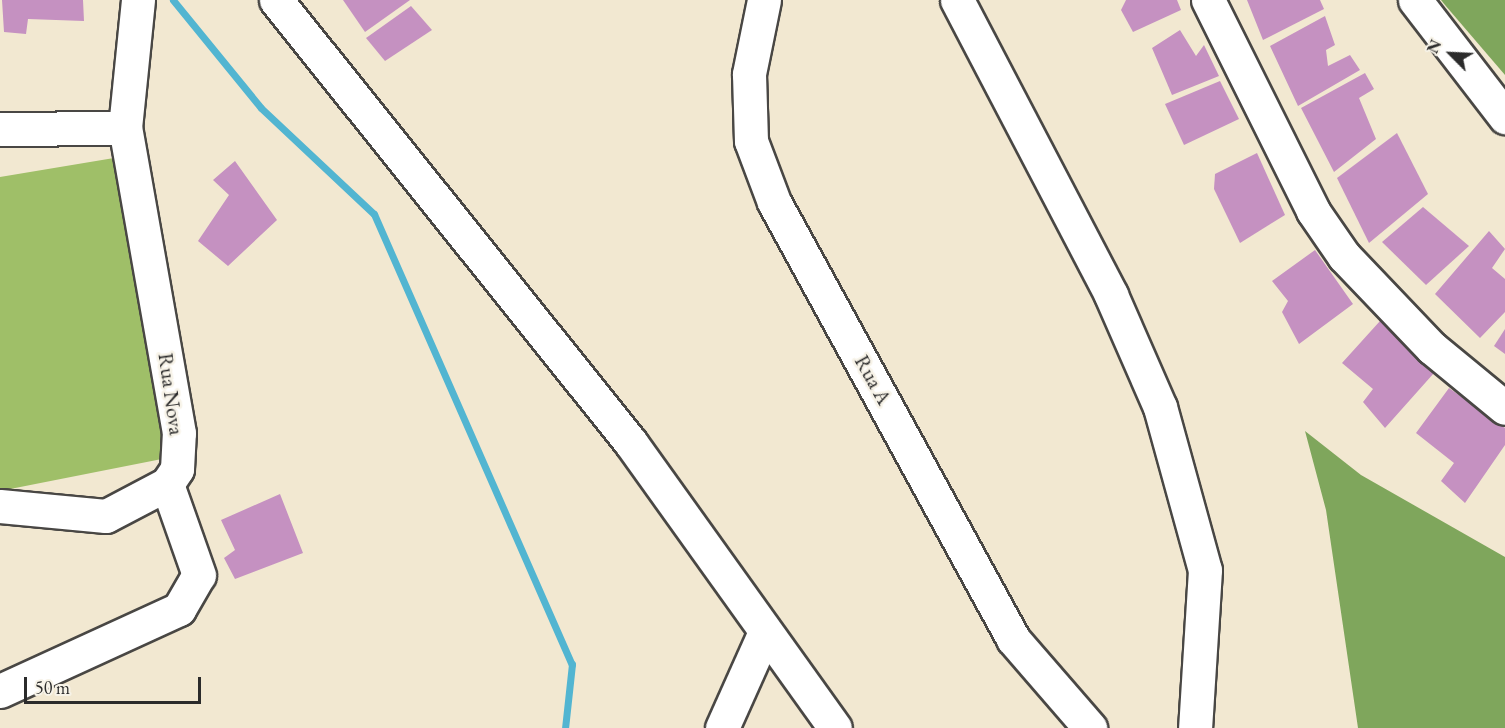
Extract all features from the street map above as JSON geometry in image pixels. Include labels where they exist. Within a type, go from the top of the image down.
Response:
[{"type":"street","name":"Rua Nova","points":[[138,0],[125,128],[179,433],[177,469],[167,484]]},
{"type":"street","points":[[276,0],[632,443],[764,634],[835,728]]},
{"type":"street","name":"Rua A","points":[[764,0],[749,74],[751,141],[774,202],[1013,639],[1089,728]]},
{"type":"street","points":[[957,0],[1111,295],[1160,407],[1205,570],[1195,728]]},
{"type":"street","points":[[1208,0],[1313,211],[1344,256],[1432,348],[1505,408]]},
{"type":"street","points":[[1415,0],[1505,117]]},
{"type":"street","points":[[0,129],[125,128]]},
{"type":"street","points":[[0,506],[106,516],[167,484],[199,575],[179,609],[0,691]]},
{"type":"street","points":[[722,728],[764,634]]},
{"type":"green space","points":[[1441,0],[1505,0],[1505,75],[1445,5]]},
{"type":"green space","points":[[126,156],[177,456],[0,491],[0,177]]},
{"type":"green space","points":[[1305,431],[1361,475],[1505,557],[1505,728],[1358,728],[1326,510]]},
{"type":"building","points":[[2,0],[83,0],[84,21],[28,19],[26,34],[4,32]]},
{"type":"building","points":[[343,0],[410,0],[365,32]]},
{"type":"building","points":[[1126,0],[1177,0],[1181,10],[1133,32],[1121,10]]},
{"type":"building","points":[[1247,0],[1320,0],[1324,9],[1263,40]]},
{"type":"building","points":[[411,6],[432,30],[385,61],[366,38]]},
{"type":"building","points":[[1325,16],[1335,45],[1326,50],[1328,66],[1350,55],[1360,70],[1298,106],[1270,46]]},
{"type":"building","points":[[1180,30],[1196,56],[1204,45],[1219,76],[1172,95],[1152,48]]},
{"type":"building","points":[[1365,73],[1374,89],[1359,98],[1376,139],[1334,172],[1301,108]]},
{"type":"building","points":[[1220,81],[1239,119],[1184,145],[1165,104]]},
{"type":"building","points":[[1397,133],[1428,194],[1369,243],[1337,178]]},
{"type":"building","points":[[1257,153],[1285,215],[1240,243],[1214,189],[1215,174]]},
{"type":"building","points":[[235,161],[277,220],[228,266],[198,241],[229,195],[213,180]]},
{"type":"building","points":[[1423,207],[1469,246],[1426,285],[1382,242]]},
{"type":"building","points":[[1489,231],[1505,249],[1492,268],[1505,279],[1505,312],[1480,338],[1435,294]]},
{"type":"building","points":[[1315,250],[1353,304],[1299,344],[1282,312],[1288,301],[1272,281]]},
{"type":"building","points":[[1380,321],[1434,373],[1385,428],[1363,402],[1373,389],[1342,363]]},
{"type":"building","points":[[1505,329],[1505,354],[1494,346]]},
{"type":"building","points":[[1449,388],[1505,428],[1505,445],[1465,503],[1441,481],[1454,463],[1416,433]]},
{"type":"building","points":[[280,494],[303,553],[235,579],[224,558],[235,550],[221,520]]},
{"type":"waterway","points":[[173,0],[261,108],[374,214],[572,664],[565,728]]}]
